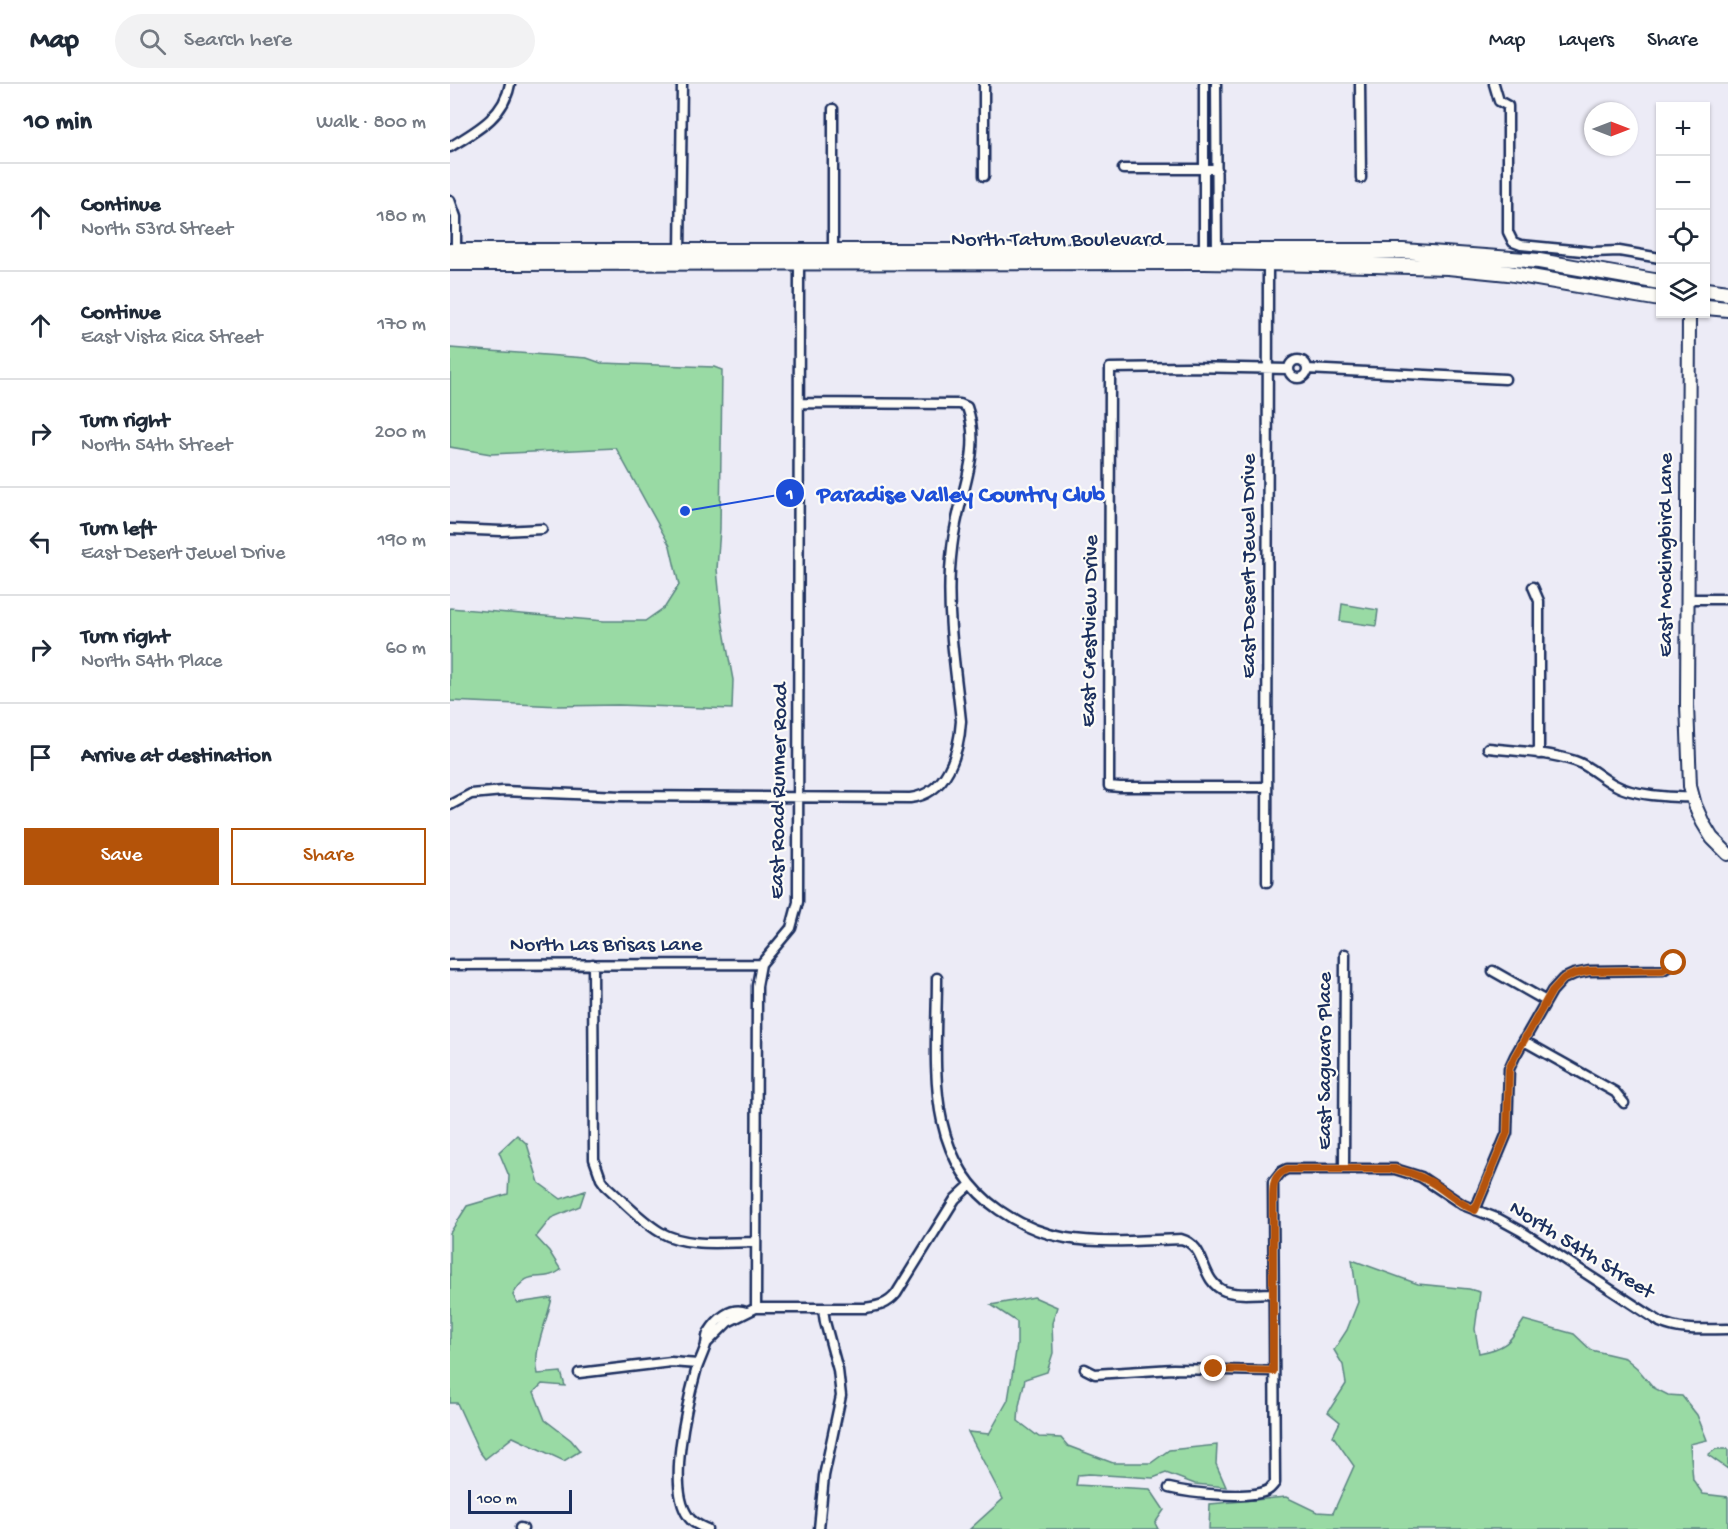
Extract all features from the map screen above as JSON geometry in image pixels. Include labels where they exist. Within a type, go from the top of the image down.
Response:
[{"type":"main road","name":"North Tatum Boulevard","points":[[453,257],[1268,256],[1403,251],[1539,261],[1656,281]]},
{"type":"main road","name":"North Tatum Boulevard","points":[[1268,256],[1448,267],[1555,280],[1656,298]]},
{"type":"main road","points":[[1539,261],[1559,272],[1656,290]]},
{"type":"main road","points":[[1710,291],[1728,293]]},
{"type":"main road","points":[[1710,307],[1728,309]]},
{"type":"street","points":[[450,147],[492,119],[506,98],[510,84]]},
{"type":"street","points":[[679,257],[682,84]]},
{"type":"street","points":[[984,84],[984,176]]},
{"type":"street","points":[[1204,84],[1204,169],[1210,256]]},
{"type":"street","points":[[1210,256],[1216,169],[1216,84]]},
{"type":"street","points":[[1360,84],[1361,178]]},
{"type":"street","points":[[1494,84],[1499,101],[1508,106],[1508,232],[1513,242],[1521,245],[1593,252],[1619,251],[1656,257]]},
{"type":"street","points":[[833,109],[833,257]]},
{"type":"street","points":[[1123,169],[1216,169]]},
{"type":"street","points":[[450,200],[456,217],[453,257]]},
{"type":"street","name":"East Road Runner Road","points":[[762,964],[786,936],[798,902],[799,256]]},
{"type":"street","name":"East Desert Jewel Drive","points":[[1267,882],[1268,256]]},
{"type":"street","name":"East Mockingbird Lane","points":[[1689,318],[1689,773],[1692,797],[1703,823],[1712,838],[1728,854]]},
{"type":"street","points":[[1297,360],[1303,361],[1307,369],[1305,375],[1298,378],[1292,376],[1289,369],[1291,363],[1297,360]]},
{"type":"street","name":"East Crestview Drive","points":[[1267,787],[1120,788],[1109,786],[1110,368],[1269,368]]},
{"type":"street","points":[[1269,368],[1289,369]]},
{"type":"street","points":[[1307,369],[1505,379]]},
{"type":"street","points":[[450,805],[471,794],[503,791],[631,796],[910,798],[925,795],[943,780],[956,751],[960,728],[949,580],[955,528],[970,473],[971,417],[967,407],[960,404],[799,403]]},
{"type":"street","points":[[450,529],[502,531],[542,529]]},
{"type":"street","points":[[1533,587],[1539,601],[1539,754]]},
{"type":"street","points":[[1689,599],[1728,599]]},
{"type":"street","points":[[1488,748],[1576,761],[1616,786],[1631,791],[1692,797]]},
{"type":"street","name":"East Saguaro Place","points":[[1344,1168],[1345,954]]},
{"type":"street","points":[[1475,1210],[1507,1133],[1509,1069],[1546,1001],[1563,979],[1589,971],[1663,970],[1674,963]]},
{"type":"street","points":[[594,964],[594,1159],[601,1179],[654,1228],[672,1237],[693,1242],[756,1242]]},
{"type":"street","points":[[756,1308],[757,986],[762,964]]},
{"type":"street","name":"North Las Brisas Lane","points":[[450,965],[762,964]]},
{"type":"street","points":[[1492,972],[1546,1001]]},
{"type":"street","points":[[938,978],[937,1079],[941,1122],[948,1144],[970,1185],[990,1204],[1007,1215],[1049,1235],[1082,1240],[1181,1239],[1197,1248],[1212,1283],[1225,1291],[1272,1293],[1275,1483],[1269,1490],[1255,1493],[1211,1494],[1169,1488]]},
{"type":"street","points":[[1524,1041],[1615,1092],[1624,1103]]},
{"type":"street","name":"North 54th Street","points":[[1272,1293],[1273,1182],[1281,1172],[1287,1169],[1395,1169],[1432,1183],[1451,1198],[1521,1231],[1660,1322],[1683,1329],[1728,1329]]},
{"type":"street","points":[[707,1529],[687,1516],[680,1492],[678,1473],[698,1364],[710,1330],[726,1314],[739,1309],[746,1312],[756,1308],[823,1309],[883,1305],[896,1294],[955,1198],[970,1185]]},
{"type":"street","points":[[819,1529],[823,1484],[841,1396],[838,1371],[823,1309]]},
{"type":"street","points":[[579,1373],[671,1362],[698,1364]]},
{"type":"street","points":[[1085,1369],[1095,1374],[1173,1369],[1273,1371]]},
{"type":"green space","points":[[450,348],[587,358],[601,363],[714,367],[722,370],[720,529],[717,569],[722,620],[733,680],[732,709],[618,705],[559,706],[450,701],[450,608],[604,621],[645,621],[665,607],[679,585],[670,546],[616,448],[491,454],[450,447]]},
{"type":"green space","points":[[1342,604],[1378,610],[1376,626],[1340,621]]},
{"type":"green space","points":[[517,1135],[527,1144],[539,1183],[561,1199],[585,1191],[580,1206],[551,1218],[536,1237],[549,1251],[561,1270],[554,1274],[524,1281],[513,1295],[517,1303],[552,1298],[538,1346],[538,1374],[561,1372],[565,1386],[542,1384],[534,1392],[545,1420],[571,1440],[580,1451],[564,1461],[513,1437],[485,1459],[457,1403],[450,1403],[450,1233],[467,1206],[508,1194],[509,1176],[499,1152]]},
{"type":"green space","points":[[1352,1260],[1418,1284],[1480,1292],[1475,1329],[1479,1353],[1495,1349],[1506,1343],[1524,1320],[1574,1334],[1591,1350],[1625,1358],[1654,1388],[1668,1395],[1682,1396],[1697,1415],[1707,1440],[1690,1444],[1693,1480],[1703,1494],[1728,1497],[1728,1529],[1209,1529],[1210,1504],[1286,1497],[1317,1512],[1333,1513],[1354,1466],[1333,1436],[1340,1422],[1328,1412],[1346,1384],[1343,1365],[1334,1350],[1347,1330],[1358,1302]]},
{"type":"green space","points":[[1034,1297],[1057,1307],[1052,1323],[1053,1353],[1047,1372],[1025,1379],[1018,1421],[1039,1437],[1061,1438],[1068,1446],[1113,1463],[1151,1463],[1169,1450],[1217,1445],[1216,1464],[1226,1487],[1195,1484],[1166,1473],[1153,1478],[1078,1475],[1076,1485],[1150,1489],[1164,1510],[1155,1523],[1158,1529],[970,1529],[1003,1499],[968,1432],[989,1434],[1008,1400],[1017,1345],[1017,1322],[991,1305]]},
{"type":"green space","points":[[1716,1449],[1728,1449],[1728,1469],[1708,1455]]},
{"type":"place","name":"Paradise Valley Country Club","points":[[685,511]]},
{"type":"route","points":[[1214,1369],[1273,1371],[1273,1182],[1281,1172],[1287,1169],[1395,1169],[1432,1183],[1451,1198],[1475,1210],[1507,1133],[1509,1069],[1552,991],[1563,979],[1574,974],[1589,971],[1663,970],[1674,963]]}]
